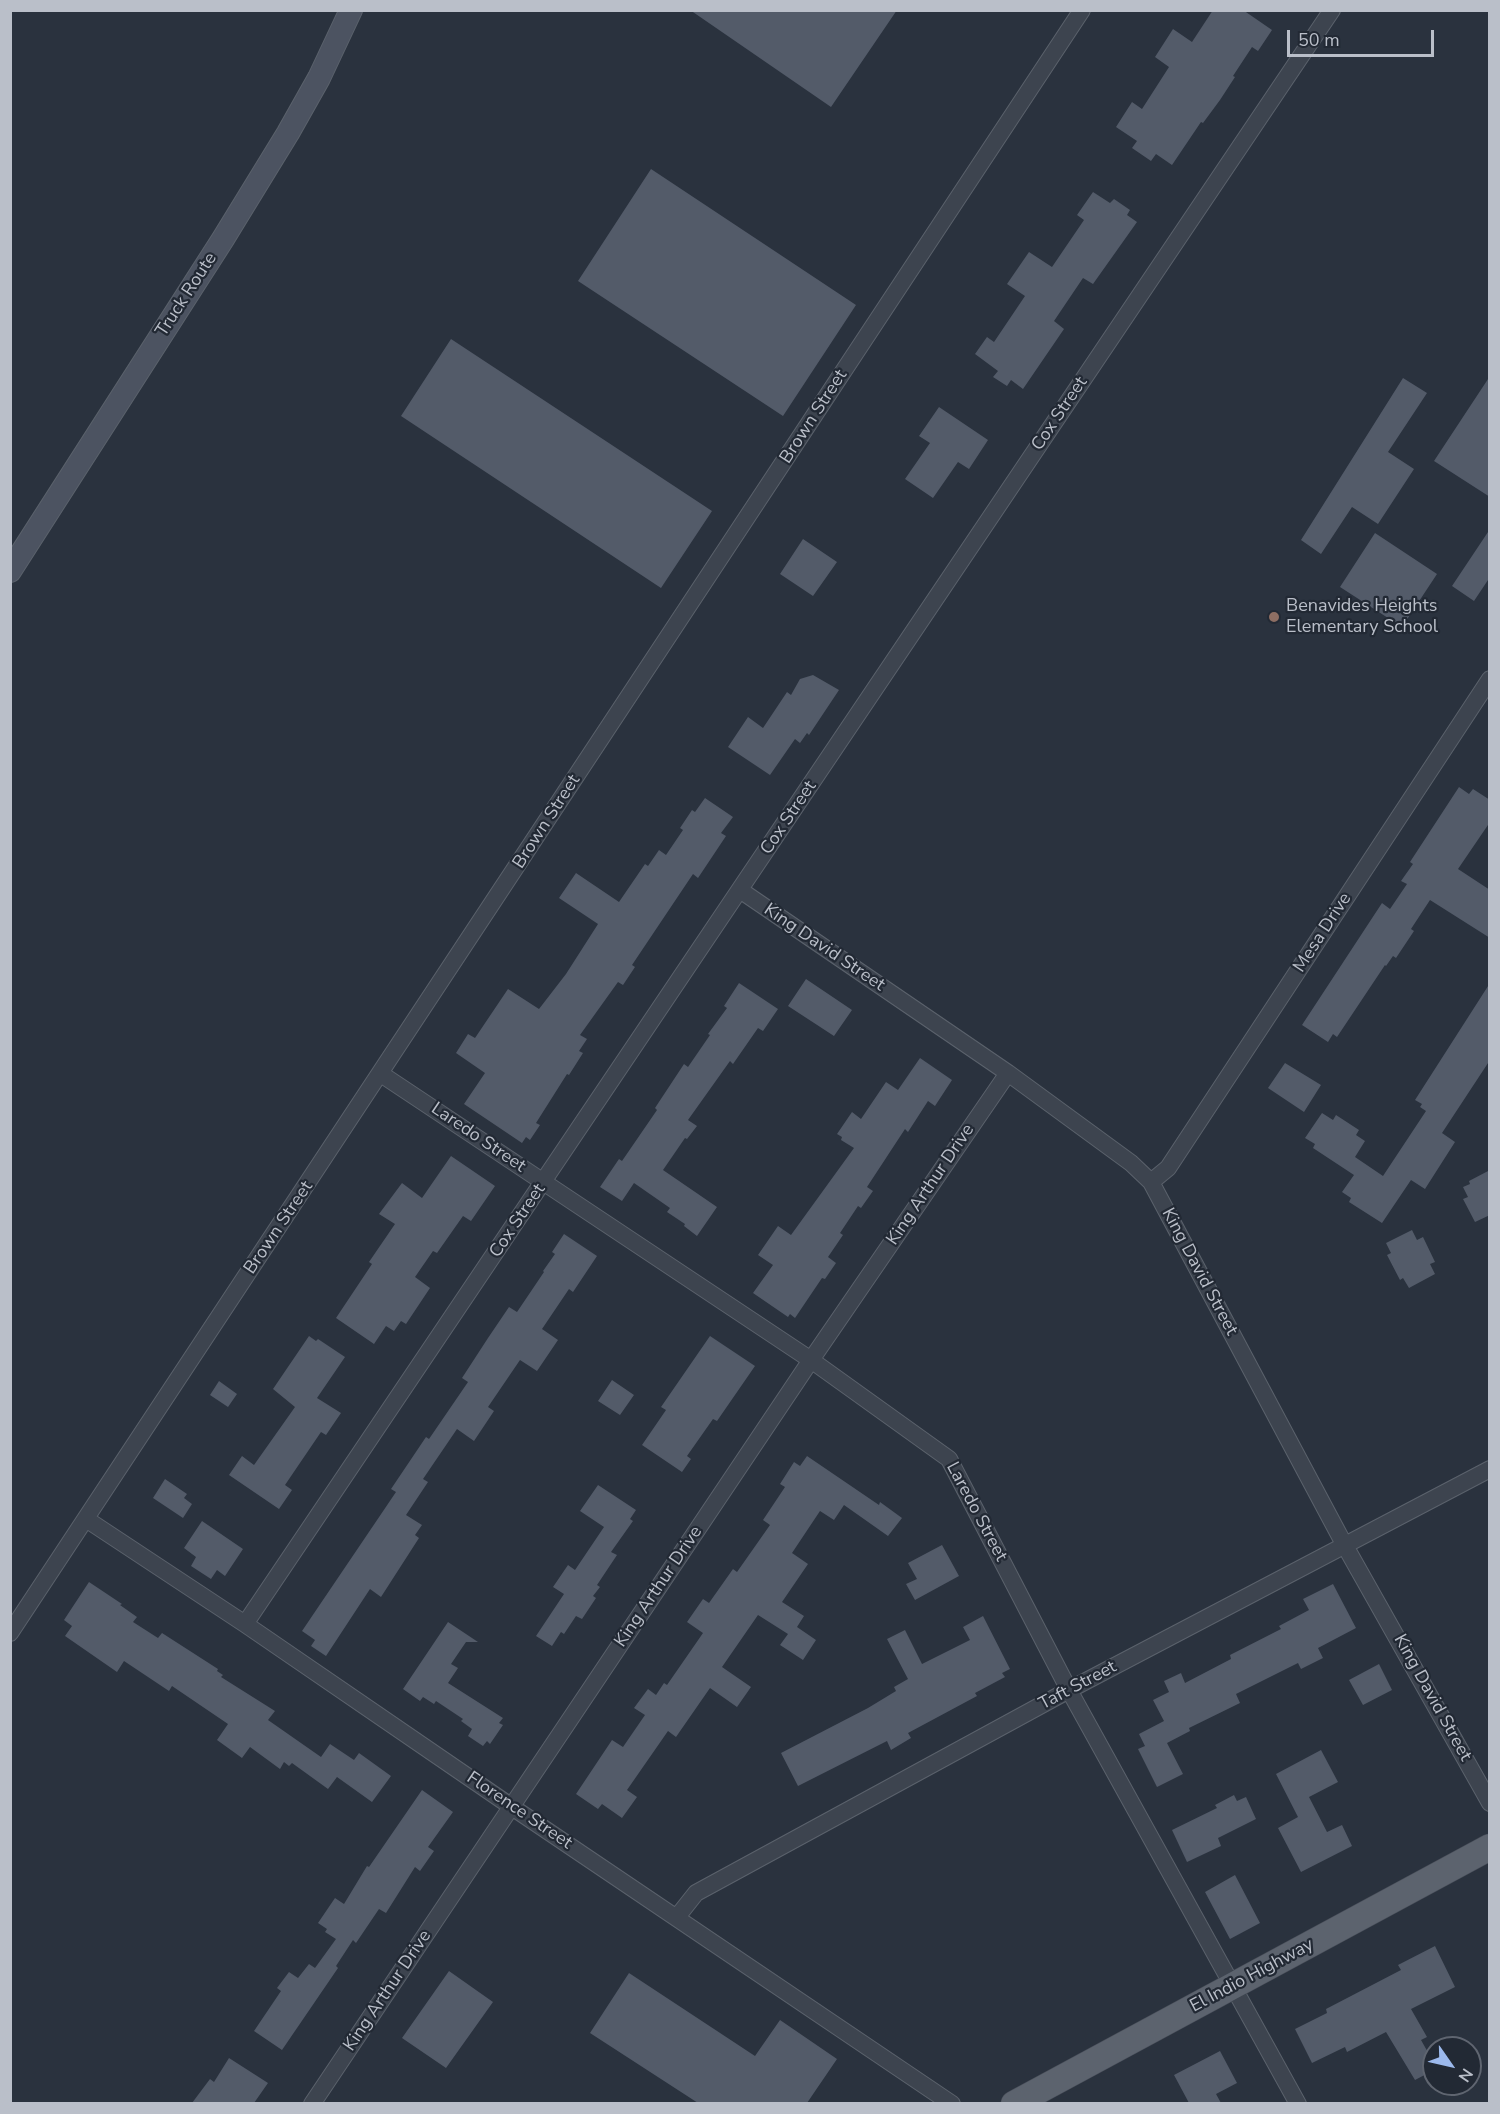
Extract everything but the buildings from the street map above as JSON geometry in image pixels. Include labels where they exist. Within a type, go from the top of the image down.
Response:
[{"type":"main road","name":"El Indio Highway","points":[[1014,2103],[1490,1847]]},
{"type":"street","name":"Truck Route","points":[[10,571],[223,239],[288,133],[319,78],[351,10]]},
{"type":"street","name":"Brown Street","points":[[10,1633],[1082,10]]},
{"type":"street","name":"Cox Street","points":[[245,1624],[1332,10]]},
{"type":"street","name":"Mesa Drive","points":[[1151,1182],[1168,1168],[1490,679]]},
{"type":"street","name":"King David Street","points":[[740,890],[1008,1073],[1109,1146],[1151,1182],[1344,1544],[1490,1803]]},
{"type":"street","name":"King Arthur Drive","points":[[312,2103],[811,1360],[1008,1073]]},
{"type":"street","name":"Laredo Street","points":[[381,1074],[811,1360],[949,1459],[1069,1690],[1298,2103]]},
{"type":"street","name":"Taft Street","points":[[677,1917],[696,1893],[1069,1690],[1490,1469]]},
{"type":"street","name":"Florence Street","points":[[86,1519],[245,1624],[952,2103]]},
{"type":"place","name":"Benavides Heights Elementary School","points":[[1274,617]]}]
